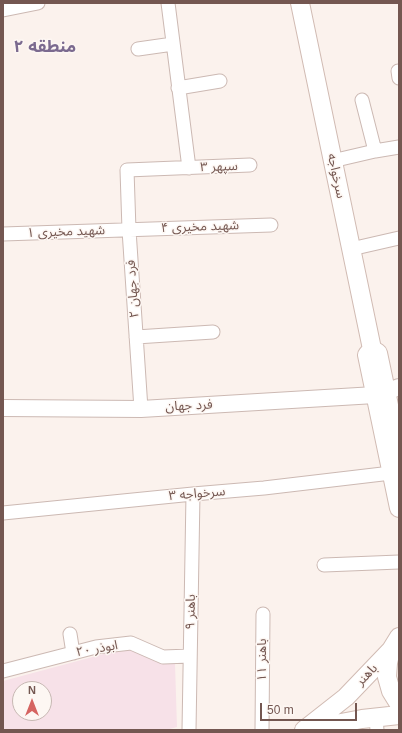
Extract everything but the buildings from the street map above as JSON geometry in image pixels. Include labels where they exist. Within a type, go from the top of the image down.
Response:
[{"type":"main road","name":"سرخواجه","points":[[300,3],[372,352],[387,391],[399,454]]},
{"type":"main road","name":"سرخواجه","points":[[387,391],[392,473],[399,508]]},
{"type":"main road","points":[[397,640],[388,663],[388,677],[391,691],[399,704]]},
{"type":"main road","name":"باهنر","points":[[304,730],[346,697],[397,640]]},
{"type":"main road","name":"باهنر","points":[[304,730],[376,724],[399,714]]},
{"type":"street","points":[[3,10],[38,3]]},
{"type":"street","points":[[168,3],[189,168]]},
{"type":"street","points":[[138,48],[173,44]]},
{"type":"street","points":[[399,71],[399,78]]},
{"type":"street","points":[[178,88],[220,81]]},
{"type":"street","points":[[362,100],[375,151]]},
{"type":"street","points":[[332,161],[399,147]]},
{"type":"street","name":"۳ سپهر","points":[[127,170],[250,165]]},
{"type":"street","name":"۲ فرد جهان","points":[[127,170],[129,230],[141,409]]},
{"type":"street","name":"۴ شهید مخیری","points":[[129,230],[270,225]]},
{"type":"street","name":"شهید مخیری ۱","points":[[3,234],[129,230]]},
{"type":"street","points":[[351,249],[399,238]]},
{"type":"street","points":[[136,337],[214,332]]},
{"type":"street","name":"فرد جهان","points":[[3,408],[141,409],[387,391]]},
{"type":"street","name":"سرخواجه ۳","points":[[3,513],[264,488],[392,473]]},
{"type":"street","name":"۹ باهنر","points":[[189,730],[193,494]]},
{"type":"street","points":[[324,565],[399,562]]},
{"type":"street","name":"باهنر ۱۱","points":[[262,614],[262,730]]},
{"type":"street","points":[[70,634],[73,653]]},
{"type":"street","name":"ابوذر ۲۰","points":[[3,671],[96,647],[131,643],[162,657],[190,656]]},
{"type":"shaded area","points":[[126,648],[175,664],[177,727],[166,730],[3,730],[3,681]]},
{"type":"district","name":"منطقه ۲","points":[[45,47]]}]
